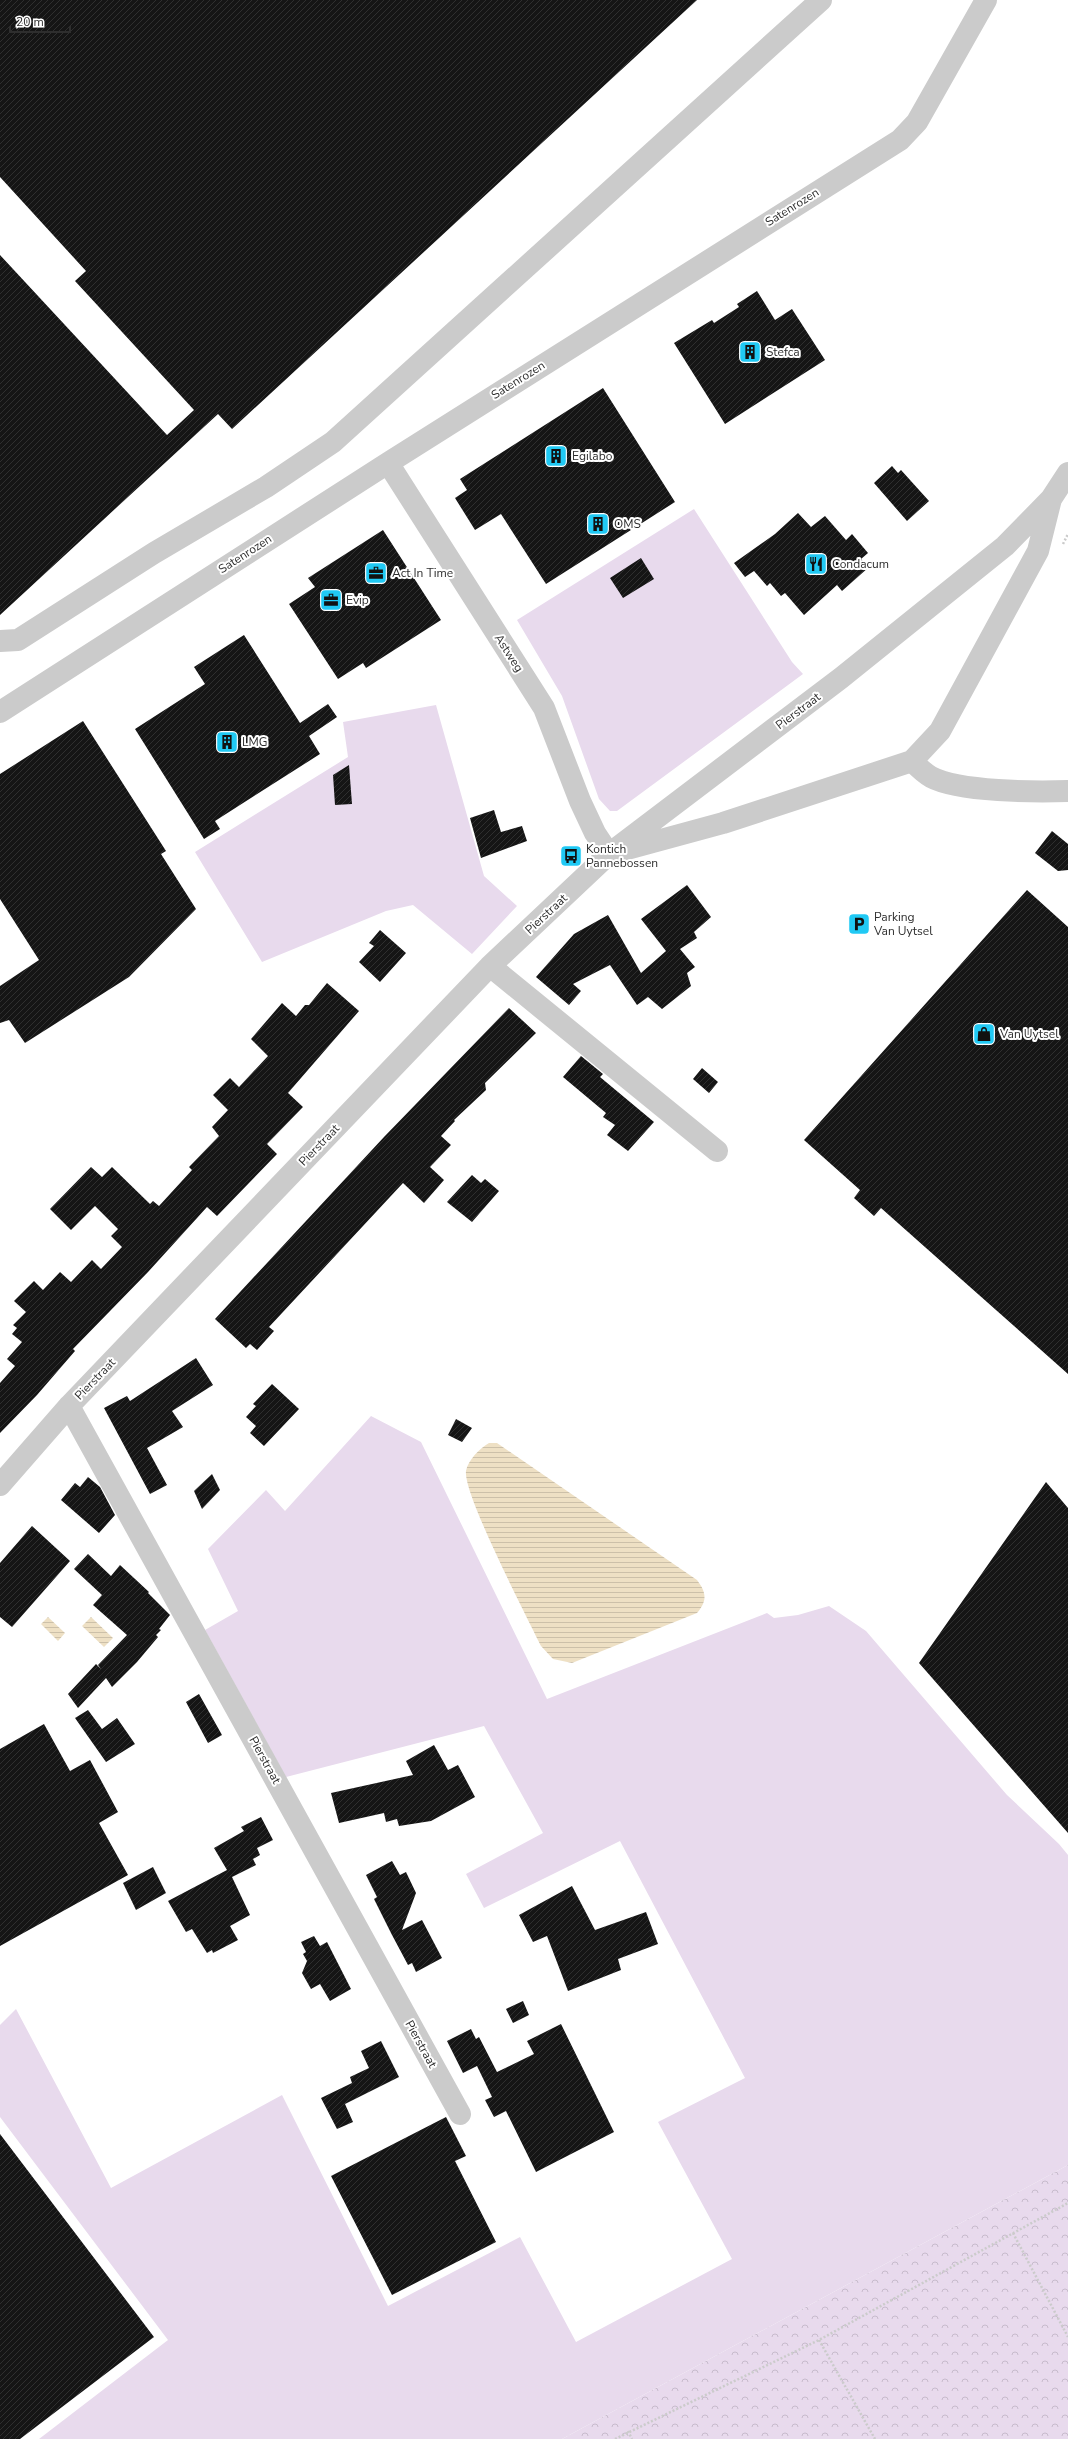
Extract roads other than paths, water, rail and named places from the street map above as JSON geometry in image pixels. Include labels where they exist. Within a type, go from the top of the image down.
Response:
[{"type":"street","points":[[0,641],[18,640],[154,553],[266,487],[333,442],[821,0]]},
{"type":"street","name":"Satenrozen","points":[[0,712],[388,463],[900,140],[917,122],[986,0]]},
{"type":"street","name":"Astweg","points":[[388,463],[544,708],[580,801],[595,834],[609,854]]},
{"type":"street","name":"Pierstraat","points":[[0,1485],[69,1406],[490,966],[609,854],[853,668],[1005,546],[1051,499],[1068,473]]},
{"type":"street","points":[[609,854],[723,823],[912,761],[940,731],[1038,551],[1051,499]]},
{"type":"street","points":[[912,761],[932,777],[946,783],[1022,791],[1068,791]]},
{"type":"street","points":[[490,966],[717,1151]]},
{"type":"street","name":"Pierstraat","points":[[69,1406],[460,2114]]},
{"type":"place","name":"Stefca","points":[[750,352]]},
{"type":"place","name":"Egilabo","points":[[556,456]]},
{"type":"place","name":"OMS","points":[[598,524]]},
{"type":"place","name":"Condacum","points":[[816,564]]},
{"type":"place","name":"Act In Time","points":[[376,573]]},
{"type":"place","name":"Evip","points":[[331,600]]},
{"type":"place","name":"LMG","points":[[227,742]]},
{"type":"place","name":"Kontich Pannebossen","points":[[571,856]]},
{"type":"place","name":"Parking Van Uytsel","points":[[859,924]]},
{"type":"place","name":"Van Uytsel","points":[[984,1034]]}]
